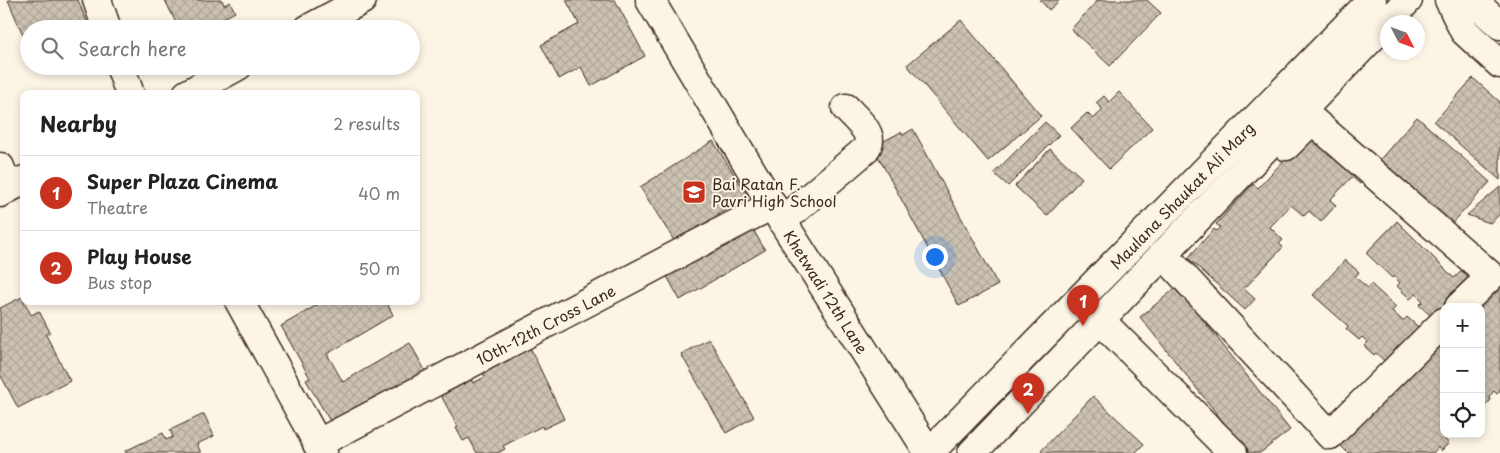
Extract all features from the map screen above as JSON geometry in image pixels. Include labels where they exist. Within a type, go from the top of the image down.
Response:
[{"type":"street","points":[[97,0],[104,20]]},
{"type":"street","points":[[325,20],[362,0]]},
{"type":"street","name":"Khetwadi 12th Lane","points":[[650,0],[777,213],[929,453]]},
{"type":"street","name":"Maulana Shaukat Ali Marg","points":[[929,453],[1372,0]]},
{"type":"street","name":"Maulana Shaukat Ali Marg","points":[[972,453],[1408,0]]},
{"type":"street","points":[[1449,0],[1464,31],[1500,64]]},
{"type":"street","points":[[1456,0],[1483,10],[1500,25]]},
{"type":"street","points":[[123,75],[129,90]]},
{"type":"street","points":[[194,90],[222,75]]},
{"type":"street","name":"10th-12th Cross Lane","points":[[320,449],[777,213],[864,151],[868,145],[870,139],[867,132],[846,108]]},
{"type":"street","points":[[1269,144],[1278,154],[1312,120],[1491,276],[1464,303]]},
{"type":"street","points":[[1163,254],[1330,435],[1440,326]]},
{"type":"street","points":[[241,305],[320,449]]},
{"type":"street","points":[[1100,320],[1233,453]]},
{"type":"building","points":[[8,0],[78,0],[86,20],[20,20],[20,28]]},
{"type":"building","points":[[165,0],[222,0],[224,5],[230,2],[235,12],[220,20],[175,20]]},
{"type":"building","points":[[566,0],[615,0],[645,56],[591,86],[581,67],[559,79],[541,45],[579,24]]},
{"type":"building","points":[[1040,0],[1060,0],[1049,10]]},
{"type":"building","points":[[1098,0],[1147,0],[1161,13],[1110,66],[1071,29]]},
{"type":"building","points":[[961,20],[1041,116],[988,161],[907,65]]},
{"type":"building","points":[[1473,78],[1500,102],[1500,180],[1434,122]]},
{"type":"building","points":[[1119,92],[1152,128],[1109,169],[1071,128],[1087,113],[1093,119],[1103,110],[1096,103],[1104,96],[1109,102]]},
{"type":"building","points":[[1417,117],[1490,182],[1448,228],[1376,164]]},
{"type":"building","points":[[1045,122],[1059,135],[1008,186],[994,173]]},
{"type":"building","points":[[1314,128],[1367,176],[1360,184],[1352,177],[1330,200],[1336,205],[1321,222],[1309,211],[1304,216],[1291,205],[1270,227],[1283,240],[1279,244],[1283,247],[1244,289],[1255,299],[1245,310],[1188,258],[1214,229],[1216,231],[1220,227],[1216,224],[1253,184],[1258,188]]},
{"type":"building","points":[[913,129],[998,285],[959,306],[873,147],[901,132],[903,135]]},
{"type":"building","name":"Bai Ratan F. Pavri High School","points":[[713,141],[748,196],[675,242],[640,187]]},
{"type":"building","points":[[1050,149],[1082,178],[1047,216],[1015,186]]},
{"type":"building","points":[[1500,187],[1500,214],[1490,223],[1467,215]]},
{"type":"building","points":[[1397,221],[1454,278],[1464,269],[1478,283],[1459,303],[1440,303],[1440,317],[1433,314],[1431,316],[1419,305],[1423,301],[1416,294],[1410,299],[1397,286],[1400,283],[1394,276],[1392,278],[1366,253]]},
{"type":"building","points":[[751,226],[765,250],[680,300],[663,269]]},
{"type":"building","points":[[1345,260],[1359,272],[1355,277],[1368,288],[1371,284],[1396,307],[1392,311],[1403,321],[1407,317],[1424,332],[1391,367],[1376,353],[1374,355],[1364,346],[1368,342],[1362,337],[1359,340],[1346,329],[1348,326],[1313,295]]},
{"type":"building","points":[[1500,275],[1500,391],[1497,394],[1494,391],[1489,397],[1491,400],[1485,406],[1485,303],[1472,303]]},
{"type":"building","points":[[1177,287],[1290,430],[1260,453],[1248,453],[1140,317]]},
{"type":"building","points":[[20,298],[20,305],[26,305],[31,315],[39,311],[50,332],[46,335],[70,381],[18,408],[0,374],[0,308]]},
{"type":"building","points":[[317,305],[388,305],[393,315],[327,354],[343,382],[410,343],[427,374],[334,428],[306,380],[310,378],[281,326]]},
{"type":"building","points":[[1440,335],[1440,438],[1447,438],[1445,440],[1449,443],[1441,451],[1438,447],[1433,453],[1348,453],[1336,441]]},
{"type":"building","points":[[709,339],[754,417],[726,433],[681,354]]},
{"type":"building","points":[[528,343],[564,419],[543,429],[542,426],[503,446],[505,449],[498,453],[477,453],[469,438],[463,441],[456,428],[458,427],[438,390],[470,377],[473,383],[485,377],[482,371]]},
{"type":"building","points":[[1093,396],[1144,444],[1135,453],[1043,453],[1041,451]]},
{"type":"building","points":[[204,414],[214,436],[197,444],[201,453],[126,453],[125,451],[163,433],[166,440],[173,437],[170,430]]},
{"type":"place","name":"Bai Ratan F. Pavri High School","points":[[694,192]]},
{"type":"place","name":"Super Plaza Cinema","points":[[1083,326]]},
{"type":"place","name":"Play House","points":[[1028,414]]}]
